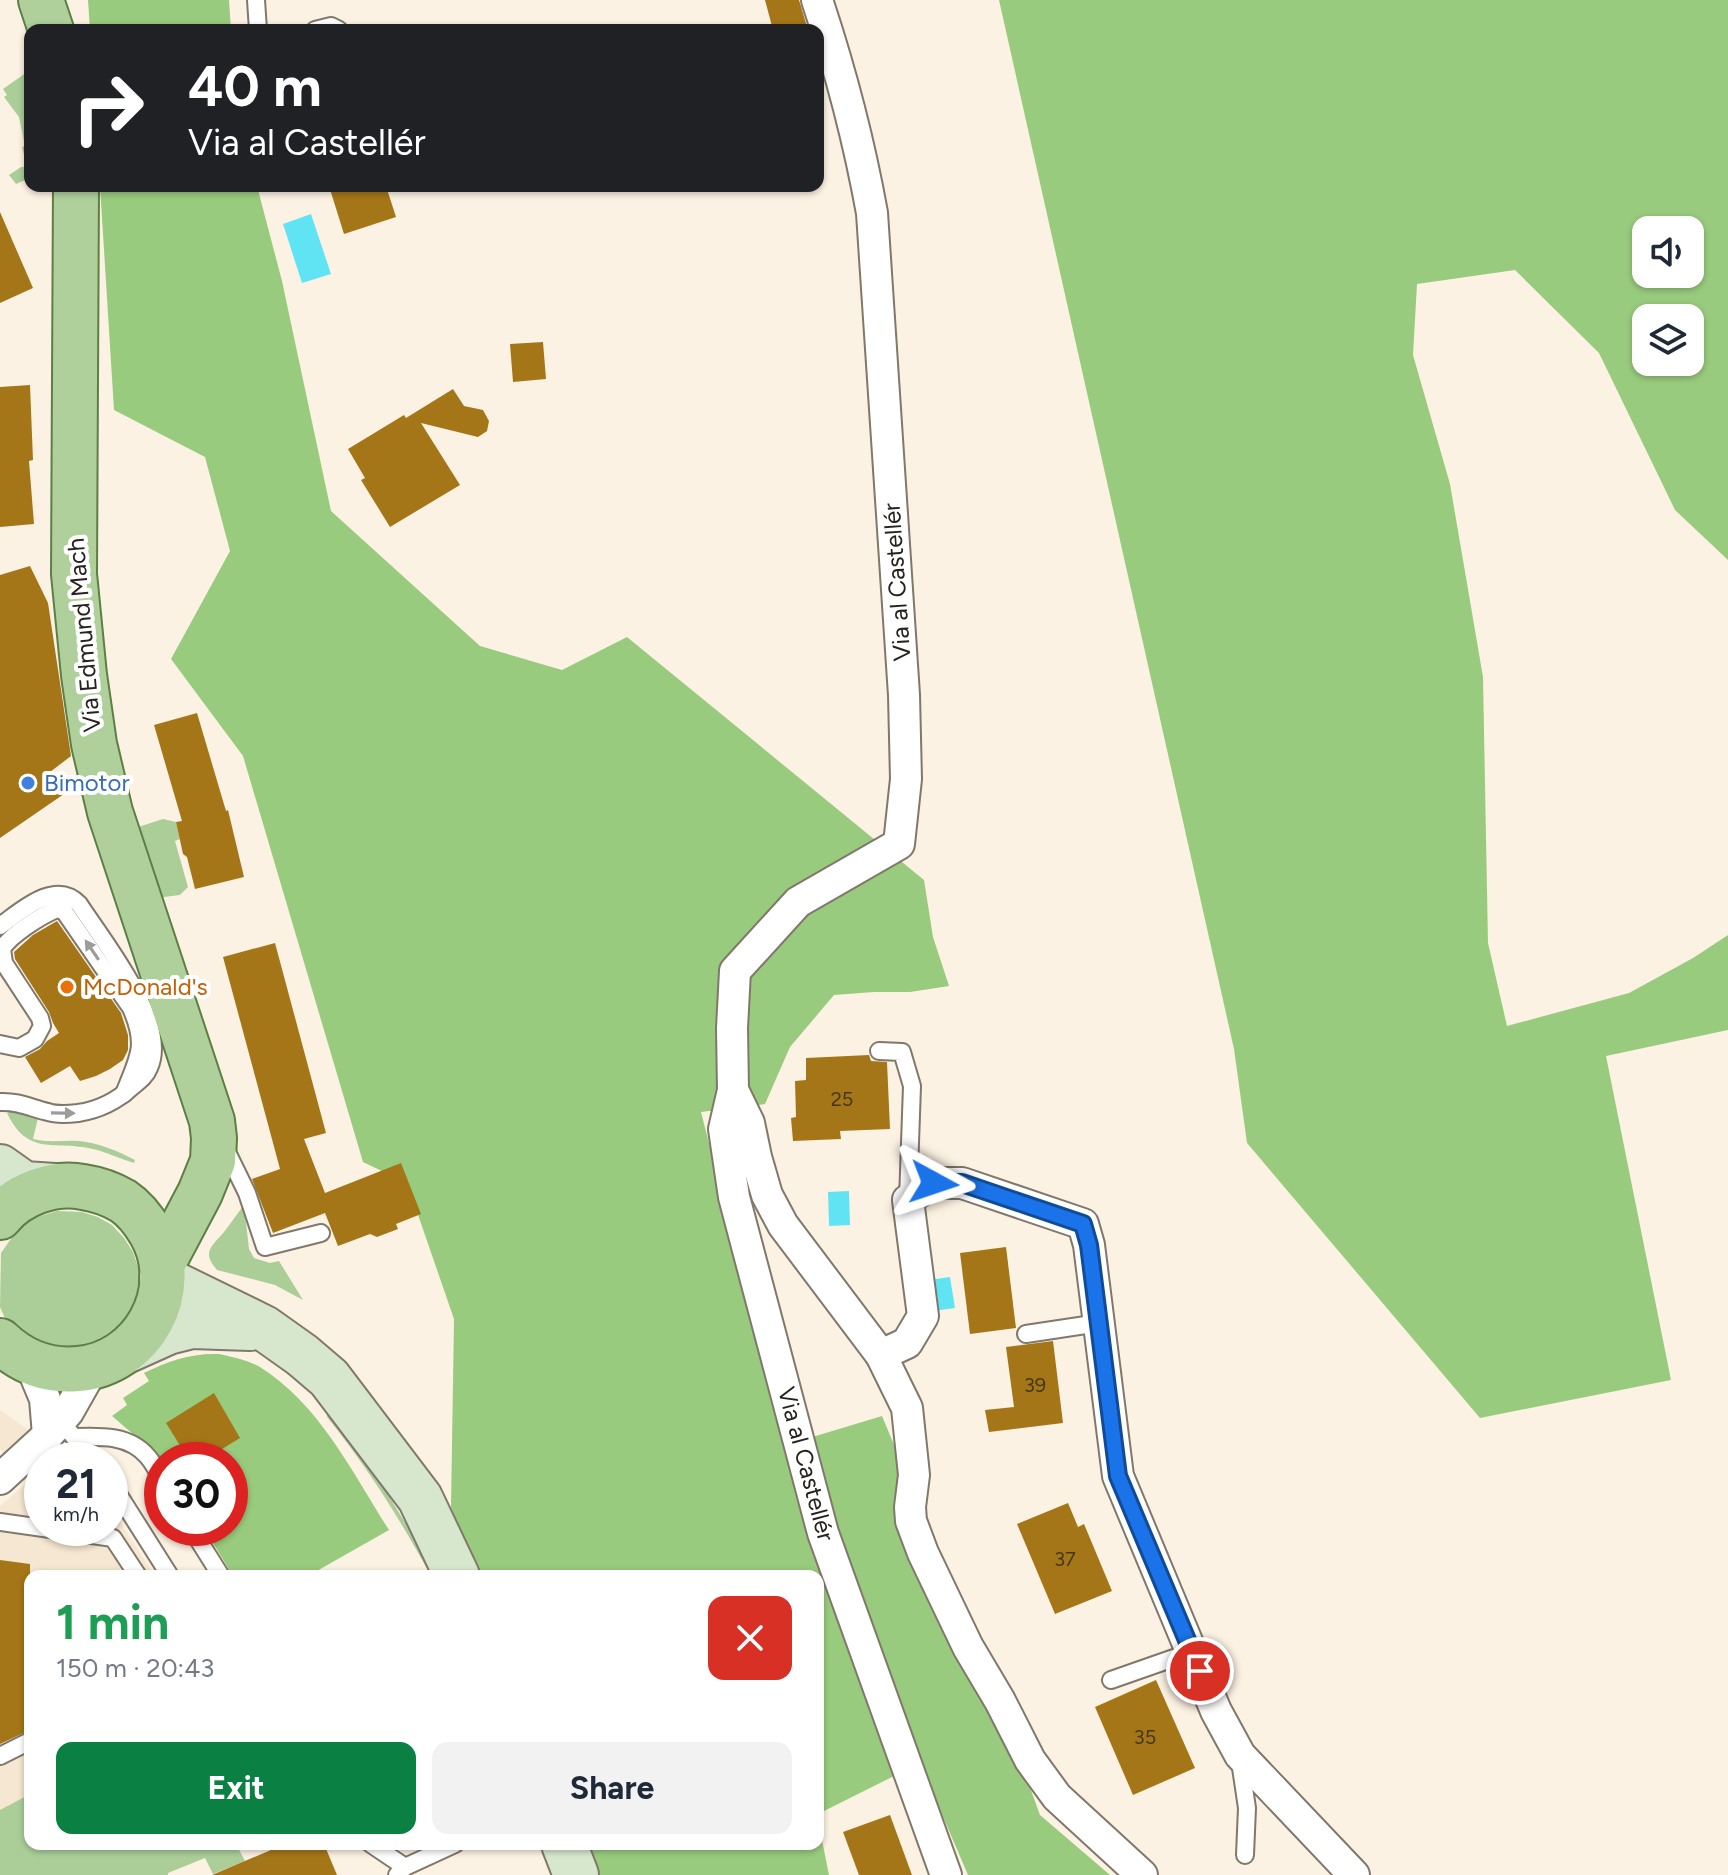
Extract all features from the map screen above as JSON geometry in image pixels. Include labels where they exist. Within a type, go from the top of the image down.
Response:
[{"type":"main road","points":[[41,0],[49,24]]},
{"type":"main road","name":"Via Edmund Mach","points":[[76,192],[74,574],[84,675],[94,744],[110,812],[213,1141]]},
{"type":"main road","points":[[124,1202],[148,1200],[191,1184],[213,1141]]},
{"type":"main road","points":[[162,1270],[200,1193],[213,1141]]},
{"type":"main road","points":[[0,1167],[24,1184],[80,1186],[124,1202],[137,1213],[157,1244],[162,1270],[160,1299],[150,1325],[140,1338],[110,1359]]},
{"type":"main road","points":[[0,1217],[30,1194],[55,1186]]},
{"type":"main road","points":[[162,1270],[264,1328],[329,1378],[420,1498],[454,1570]]},
{"type":"main road","points":[[15,1352],[61,1371],[110,1359],[168,1332],[192,1326],[264,1328]]},
{"type":"main road","points":[[566,1850],[576,1875]]},
{"type":"street","name":"Via al Castellér","points":[[817,0],[863,165],[872,213],[898,588],[906,779],[899,844],[798,902],[735,971],[733,1090],[724,1129],[734,1197],[823,1533],[946,1875]]},
{"type":"street","name":"Via al Castellér","points":[[733,1090],[749,1123],[767,1195],[783,1225],[881,1355],[907,1408],[914,1475],[911,1521],[968,1647],[1030,1760],[1057,1797],[1142,1875]]},
{"type":"street","points":[[881,1355],[907,1343],[923,1316],[908,1200],[926,1187],[934,1183],[962,1183],[1083,1224],[1089,1245],[1118,1476],[1191,1652],[1216,1711],[1240,1755],[1354,1875]]},
{"type":"street","points":[[15,1352],[61,1431]]},
{"type":"street","points":[[0,1479],[61,1431],[68,1412],[110,1359]]},
{"type":"lane","points":[[256,0],[258,24]]},
{"type":"lane","points":[[0,926],[39,900],[51,896],[72,897],[131,982],[154,1041],[150,1066],[144,1077],[123,1095],[96,1108],[56,1114],[27,1104],[0,1102]]},
{"type":"lane","points":[[0,1044],[19,1048],[35,1039],[42,1026],[40,1018],[4,963],[2,949],[9,939],[47,914],[57,909],[64,911],[136,1018],[141,1043],[123,1095]]},
{"type":"lane","points":[[879,1051],[902,1052],[912,1086],[908,1200]]},
{"type":"lane","points":[[213,1141],[247,1193],[265,1247],[321,1233]]},
{"type":"lane","points":[[1026,1334],[1099,1323]]},
{"type":"lane","points":[[61,1431],[73,1442]]},
{"type":"lane","points":[[61,1431],[109,1436],[135,1445],[144,1453]]},
{"type":"lane","points":[[128,1510],[166,1570]]},
{"type":"lane","points":[[0,1522],[113,1538],[134,1570]]},
{"type":"lane","points":[[202,1546],[217,1570]]},
{"type":"lane","points":[[1111,1680],[1191,1652]]},
{"type":"lane","points":[[0,1756],[24,1744]]},
{"type":"lane","points":[[1240,1755],[1247,1808],[1245,1855]]},
{"type":"lane","points":[[378,1850],[401,1871],[443,1850]]},
{"type":"shaded area","points":[[0,1410],[30,1431],[5,1455],[0,1449]]},
{"type":"shaded area","points":[[24,1485],[24,1546],[128,1546],[128,1535],[151,1570],[24,1570],[24,1797],[0,1810],[0,1506]]},
{"type":"green space","points":[[88,0],[229,0],[231,24],[90,24]]},
{"type":"green space","points":[[999,0],[1728,0],[1728,560],[1675,510],[1599,353],[1515,270],[1417,284],[1413,355],[1450,484],[1483,677],[1488,943],[1507,1026],[1629,993],[1728,935],[1728,1030],[1606,1056],[1671,1380],[1480,1418],[1247,1143],[1234,1049]]},
{"type":"green space","points":[[24,74],[24,141],[19,117],[4,97],[7,95],[3,89]]},
{"type":"green space","points":[[24,167],[24,181],[16,184],[9,175]]},
{"type":"green space","points":[[100,192],[259,192],[282,281],[331,511],[480,646],[562,670],[627,637],[924,880],[933,937],[949,986],[910,992],[834,995],[790,1047],[765,1104],[701,1112],[786,1445],[882,1416],[979,1648],[1040,1815],[1110,1875],[968,1875],[920,1763],[824,1811],[824,1570],[476,1570],[451,1507],[454,1319],[407,1183],[363,1162],[243,756],[171,659],[230,551],[205,457],[114,410]]},
{"type":"green space","points":[[163,819],[176,822],[180,839],[175,841],[188,887],[180,895],[164,897],[155,903],[132,829]]},
{"type":"green space","points":[[13,1110],[38,1118],[33,1139],[94,1144],[129,1157],[135,1160],[134,1163],[93,1149],[33,1141],[15,1127],[7,1113]]},
{"type":"green space","points":[[244,1205],[249,1249],[254,1258],[270,1263],[279,1261],[303,1300],[275,1285],[217,1270],[212,1264],[209,1254],[212,1245]]},
{"type":"green space","points":[[57,1211],[82,1212],[112,1225],[133,1252],[139,1270],[140,1289],[135,1309],[124,1327],[94,1350],[46,1352],[7,1323],[0,1307],[1,1253],[15,1233],[34,1218]]},
{"type":"green space","points":[[219,1354],[260,1367],[281,1383],[300,1400],[333,1441],[389,1530],[319,1570],[229,1570],[215,1546],[248,1546],[248,1442],[144,1444],[112,1416],[127,1405],[123,1398],[149,1381],[144,1373],[180,1359]]},
{"type":"green space","points":[[327,1410],[385,1490],[432,1570],[428,1570],[383,1494],[327,1417]]},
{"type":"green space","points":[[24,1797],[24,1850],[239,1850],[245,1861],[213,1874],[205,1858],[168,1875],[0,1875],[0,1810]]},
{"type":"green space","points":[[584,1850],[824,1850],[829,1875],[594,1875]]},
{"type":"water","points":[[311,214],[331,274],[302,283],[283,224]]},
{"type":"water","points":[[849,1191],[850,1225],[829,1226],[828,1192]]},
{"type":"water","points":[[950,1277],[955,1308],[933,1311],[928,1280]]},
{"type":"building","points":[[765,0],[799,0],[806,24],[771,24]]},
{"type":"building","points":[[331,192],[388,192],[396,217],[344,234]]},
{"type":"building","points":[[0,212],[33,288],[0,303]]},
{"type":"building","points":[[543,342],[546,379],[513,382],[510,344]]},
{"type":"building","points":[[30,385],[33,460],[29,461],[34,524],[0,527],[0,387]]},
{"type":"building","points":[[453,389],[464,406],[483,410],[489,421],[487,431],[478,437],[421,423],[460,485],[390,527],[361,480],[365,478],[348,449]]},
{"type":"building","points":[[30,566],[48,603],[71,756],[50,772],[64,794],[0,838],[0,575]]},
{"type":"building","points":[[197,713],[228,810],[244,877],[195,889],[176,822],[182,821],[154,725]]},
{"type":"building","name":"McDonald's","points":[[57,921],[121,1013],[128,1035],[128,1050],[123,1060],[96,1076],[80,1081],[70,1066],[41,1083],[25,1057],[59,1033],[15,959],[14,952],[33,935]]},
{"type":"building","points":[[275,943],[326,1133],[304,1139],[325,1193],[401,1163],[421,1214],[396,1224],[398,1229],[377,1237],[370,1234],[338,1246],[325,1213],[273,1233],[252,1179],[280,1169],[223,957]]},
{"type":"building","points":[[869,1055],[871,1061],[887,1062],[890,1129],[840,1131],[841,1139],[793,1141],[791,1118],[796,1117],[795,1081],[806,1080],[806,1058]]},
{"type":"building","points":[[1006,1247],[1016,1328],[970,1334],[960,1253]]},
{"type":"building","points":[[1053,1341],[1063,1423],[989,1432],[985,1410],[1014,1407],[1006,1347]]},
{"type":"building","points":[[214,1393],[240,1438],[233,1442],[178,1442],[166,1423]]},
{"type":"building","points":[[1068,1503],[1078,1527],[1084,1524],[1112,1591],[1055,1614],[1017,1524]]},
{"type":"building","points":[[0,1560],[30,1564],[30,1570],[24,1570],[24,1733],[0,1744]]},
{"type":"building","points":[[1156,1680],[1195,1768],[1133,1795],[1095,1707]]},
{"type":"building","points":[[890,1815],[912,1875],[859,1875],[843,1832]]},
{"type":"building","points":[[271,1850],[327,1850],[337,1875],[212,1875]]},
{"type":"place","name":"Bimotor","points":[[28,783]]},
{"type":"place","name":"McDonald's","points":[[67,987]]},
{"type":"route","points":[[934,1183],[962,1183],[1083,1224],[1089,1245],[1118,1476],[1200,1671]]}]
